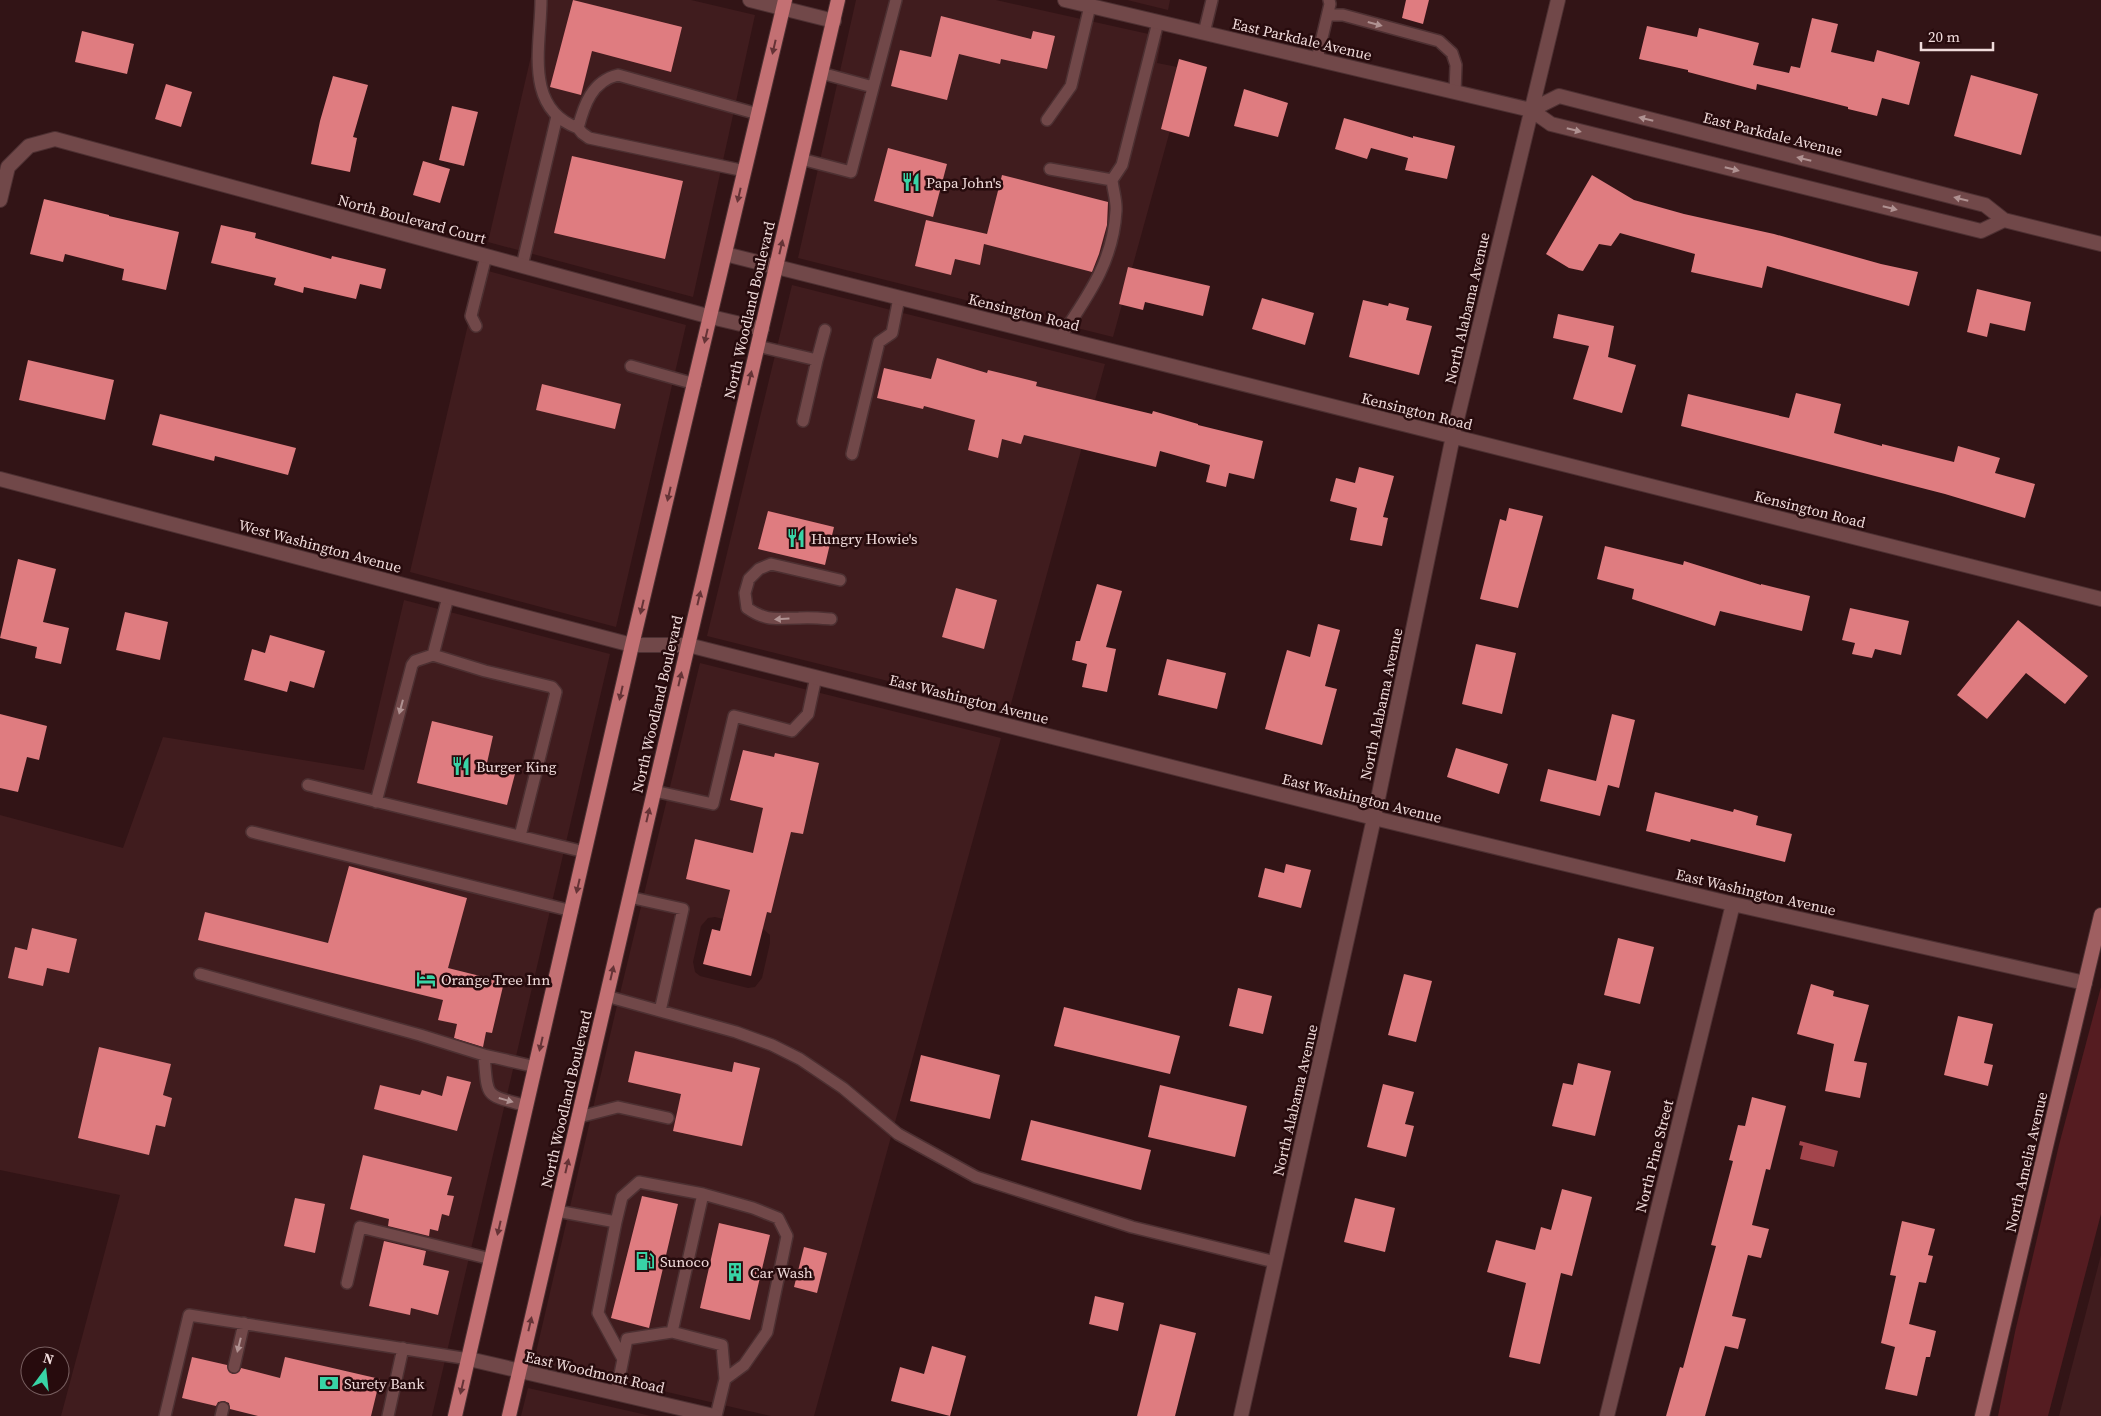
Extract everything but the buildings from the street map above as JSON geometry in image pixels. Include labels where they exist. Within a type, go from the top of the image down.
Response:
[{"type":"main road","name":"North Woodland Boulevard","points":[[509,1416],[838,0]]},
{"type":"main road","points":[[455,1416],[632,646],[784,4]]},
{"type":"main road","name":"North Amelia Avenue","points":[[1982,1416],[2101,916]]},
{"type":"street","points":[[750,0],[784,4],[834,21]]},
{"type":"street","name":"East Parkdale Avenue","points":[[1065,0],[1531,110],[1551,124],[1981,231],[2004,220]]},
{"type":"street","name":"North Alabama Avenue","points":[[1241,1416],[1374,818],[1453,436],[1558,0]]},
{"type":"street","name":"East Parkdale Avenue","points":[[1531,110],[1559,96],[1985,205],[2004,220],[2101,244]]},
{"type":"street","name":"North Boulevard Court","points":[[0,200],[8,167],[29,146],[55,139],[522,266],[762,328]]},
{"type":"street","name":"Kensington Road","points":[[725,254],[2101,598]]},
{"type":"street","name":"West Washington Avenue","points":[[0,479],[632,646]]},
{"type":"street","name":"East Washington Avenue","points":[[632,646],[688,645],[1374,818],[1733,904],[2085,983]]},
{"type":"street","name":"North Pine Street","points":[[1607,1416],[1733,904]]},
{"type":"street","name":"East Woodmont Road","points":[[469,1358],[519,1372],[715,1416]]},
{"type":"lane","points":[[541,0],[537,62],[541,87],[550,109],[564,123],[578,128],[582,134],[589,138],[745,170]]},
{"type":"lane","points":[[801,159],[851,172],[896,0]]},
{"type":"lane","points":[[1204,32],[1212,0]]},
{"type":"lane","points":[[1317,59],[1328,15],[1329,0]]},
{"type":"lane","points":[[1047,120],[1071,86],[1090,6]]},
{"type":"lane","points":[[1328,15],[1343,15],[1439,41],[1452,53],[1456,65],[1454,92]]},
{"type":"lane","points":[[1060,338],[1096,285],[1111,243],[1116,210],[1112,180],[1122,165],[1158,22]]},
{"type":"lane","points":[[821,73],[873,87]]},
{"type":"lane","points":[[578,128],[583,107],[591,94],[607,78],[618,76],[758,114]]},
{"type":"lane","points":[[522,266],[557,116]]},
{"type":"lane","points":[[1050,169],[1112,180]]},
{"type":"lane","points":[[476,326],[471,316],[486,256]]},
{"type":"lane","points":[[852,454],[880,342],[892,333],[900,298]]},
{"type":"lane","points":[[803,422],[825,330]]},
{"type":"lane","points":[[757,346],[818,360]]},
{"type":"lane","points":[[630,366],[695,384]]},
{"type":"lane","points":[[831,619],[800,618],[775,620],[758,616],[747,608],[745,593],[749,579],[759,568],[771,564],[840,580]]},
{"type":"lane","points":[[433,655],[448,597]]},
{"type":"lane","points":[[376,802],[412,665],[415,661],[433,655],[485,671],[552,687],[556,692],[520,836]]},
{"type":"lane","points":[[654,791],[713,804],[734,716],[792,731],[808,714],[816,677]]},
{"type":"lane","points":[[308,785],[585,852]]},
{"type":"lane","points":[[252,832],[572,911]]},
{"type":"lane","points":[[629,896],[683,909],[660,1011]]},
{"type":"lane","points":[[200,974],[420,1034],[484,1055],[536,1067]]},
{"type":"lane","points":[[606,996],[736,1032],[772,1045],[800,1059],[842,1088],[898,1134],[976,1177],[1132,1227],[1276,1262]]},
{"type":"lane","points":[[484,1055],[487,1089],[491,1094],[527,1106]]},
{"type":"lane","points":[[579,1117],[618,1107],[668,1118]]},
{"type":"lane","points":[[623,1359],[598,1313],[622,1197],[639,1182],[703,1194],[753,1208],[778,1218],[787,1236],[768,1332],[744,1365],[725,1379]]},
{"type":"lane","points":[[672,1332],[703,1194]]},
{"type":"lane","points":[[557,1210],[616,1222]]},
{"type":"lane","points":[[347,1283],[360,1227],[492,1259]]},
{"type":"lane","points":[[165,1416],[190,1315],[469,1358]]},
{"type":"lane","points":[[234,1367],[244,1323]]},
{"type":"lane","points":[[616,1394],[627,1339],[672,1332],[722,1345],[725,1379],[715,1416]]},
{"type":"lane","points":[[388,1416],[403,1348]]},
{"type":"shaded area","points":[[544,0],[691,0],[755,15],[693,297],[488,242]]},
{"type":"shaded area","points":[[856,0],[996,0],[1162,37],[1157,63],[1187,69],[1113,337],[798,258]]},
{"type":"shaded area","points":[[1127,0],[1170,0],[1168,10]]},
{"type":"shaded area","points":[[481,269],[686,325],[616,627],[410,572]]},
{"type":"shaded area","points":[[792,285],[1105,364],[1009,711],[707,636]]},
{"type":"shaded area","points":[[404,600],[610,654],[432,1416],[61,1416],[66,1396],[70,1396],[70,1382],[120,1195],[0,1170],[0,815],[123,848],[163,737],[364,770]]},
{"type":"shaded area","points":[[700,663],[1001,738],[814,1416],[771,1416],[534,1361]],"holes":[[[715,917],[763,929],[770,935],[770,943],[762,978],[755,987],[748,988],[700,976],[695,972],[693,962],[701,926],[708,918]]]},
{"type":"shaded area","points":[[2101,987],[2101,1214],[2048,1416],[1998,1416],[2015,1332],[2059,1145]]},
{"type":"shaded area","points":[[1800,1141],[1838,1151],[1834,1167],[1800,1159],[1803,1146],[1799,1145]]},
{"type":"shaded area","points":[[2101,1255],[2101,1416],[2059,1416]]},
{"type":"shaded area","points":[[528,1388],[651,1416],[521,1416]]},
{"type":"place","name":"Papa John's","points":[[911,182]]},
{"type":"place","name":"Hungry Howie's","points":[[796,538]]},
{"type":"place","name":"Burger King","points":[[461,766]]},
{"type":"place","name":"Orange Tree Inn","points":[[426,979]]},
{"type":"place","name":"Sunoco","points":[[645,1261]]},
{"type":"place","name":"Car Wash","points":[[735,1272]]},
{"type":"place","name":"Surety Bank","points":[[329,1383]]}]
